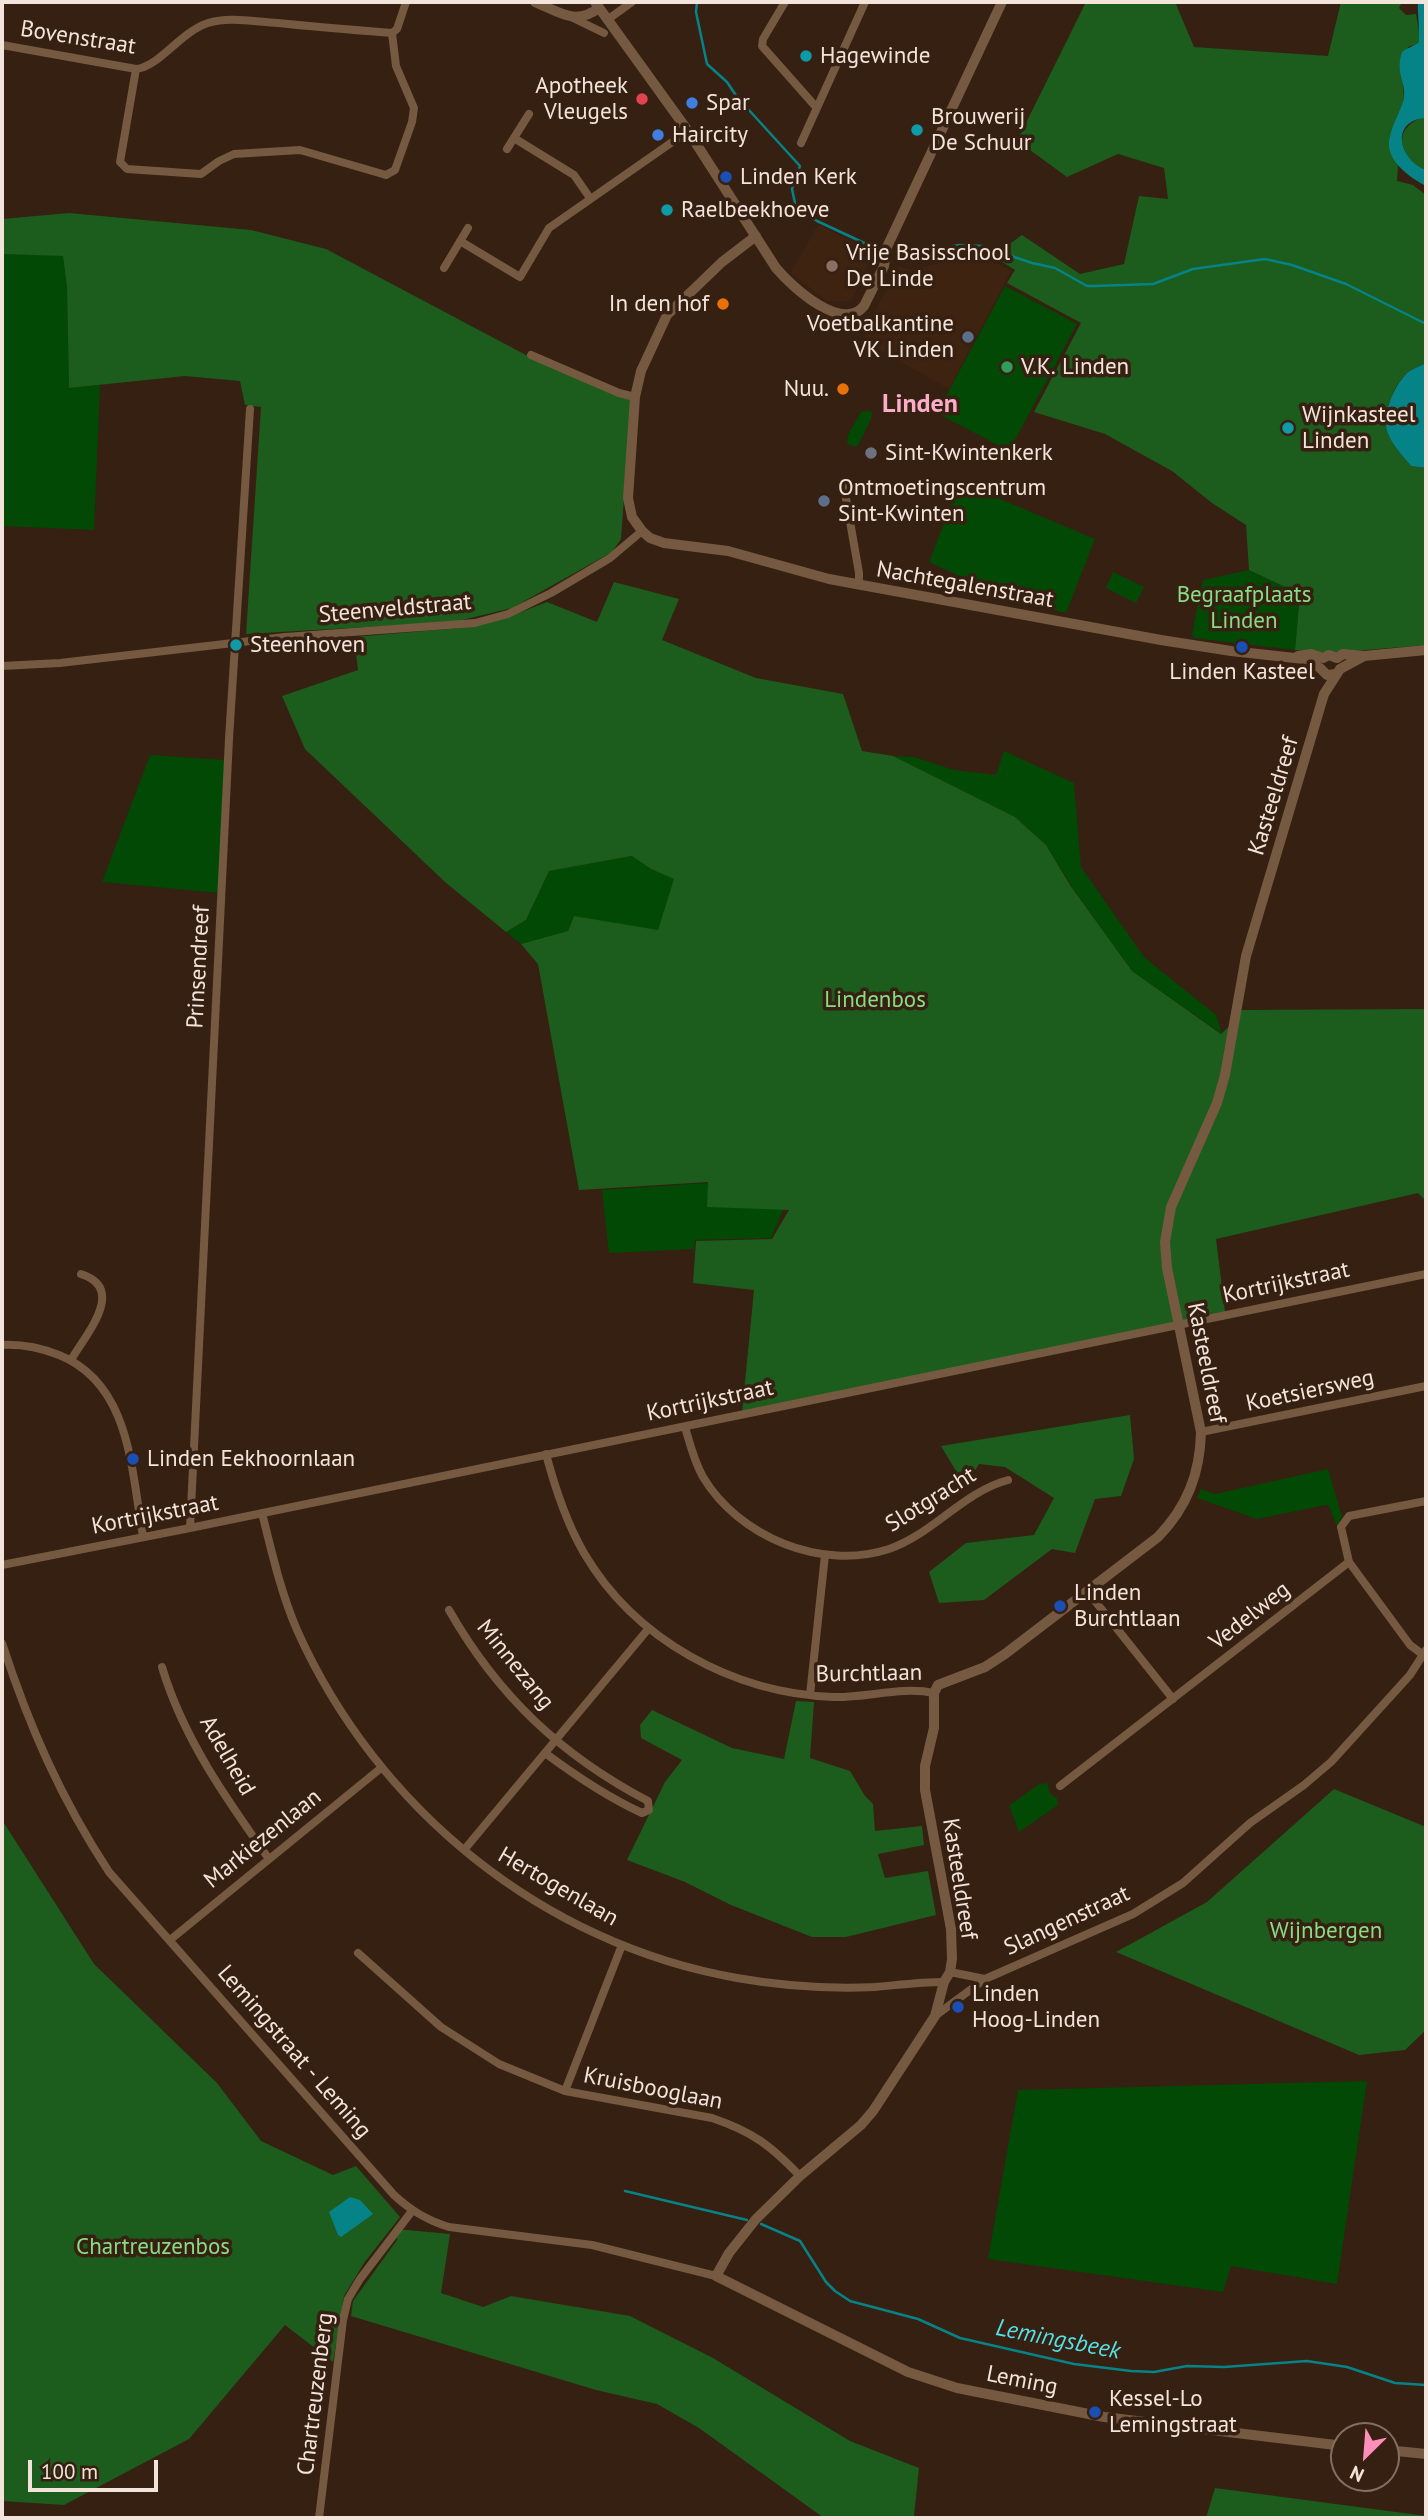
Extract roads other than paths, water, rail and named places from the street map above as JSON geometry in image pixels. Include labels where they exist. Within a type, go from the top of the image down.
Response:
[{"type":"street","points":[[136,69],[120,162],[127,169],[201,174],[234,154],[300,150],[386,176],[395,170],[412,122],[414,108],[396,66],[392,33],[397,29],[406,2]]},
{"type":"street","points":[[536,2],[604,33]]},
{"type":"street","points":[[607,20],[632,2]]},
{"type":"street","points":[[785,2],[762,39],[762,46],[816,107]]},
{"type":"street","points":[[801,143],[864,2]]},
{"type":"street","points":[[573,18],[583,18],[597,5],[688,131],[776,268],[793,286],[825,307],[851,318],[864,306],[884,266],[887,247],[1002,2]]},
{"type":"street","name":"Bovenstraat","points":[[2,45],[136,69],[154,63],[193,29],[222,20],[392,33]]},
{"type":"street","points":[[507,149],[529,114]]},
{"type":"street","points":[[460,241],[520,277],[549,228],[688,131]]},
{"type":"street","points":[[513,138],[574,175],[590,198]]},
{"type":"street","points":[[444,268],[468,228]]},
{"type":"street","points":[[642,531],[632,517],[628,498],[635,397],[640,371],[667,315],[722,262],[756,236]]},
{"type":"street","points":[[531,355],[619,393],[635,397]]},
{"type":"street","name":"Prinsendreef","points":[[190,1528],[250,409]]},
{"type":"street","points":[[844,487],[859,585]]},
{"type":"street","name":"Nachtegalenstraat","points":[[642,531],[650,538],[664,542],[728,551],[815,576],[859,585],[1161,640],[1287,657],[1311,654],[1331,676],[1364,656]]},
{"type":"street","name":"Steenveldstraat","points":[[2,666],[60,663],[236,645],[285,637],[475,623],[508,614],[561,587],[610,558],[642,531]]},
{"type":"street","name":"Nachtegalenstraat","points":[[1322,666],[1329,655],[1337,658],[1343,654],[1364,656],[1426,650]]},
{"type":"street","points":[[1337,658],[1338,671]]},
{"type":"street","name":"Kasteeldreef","points":[[1322,666],[1324,694]]},
{"type":"street","name":"Kasteeldreef","points":[[950,1972],[951,1929],[925,1790],[925,1766],[934,1728],[934,1693],[938,1685],[985,1667],[1005,1654],[1158,1537],[1171,1523],[1191,1490],[1201,1454],[1201,1432],[1167,1268],[1165,1242],[1171,1206],[1217,1103],[1225,1075],[1246,956],[1324,694],[1338,671]]},
{"type":"street","points":[[71,1360],[104,1299],[101,1287],[92,1278],[81,1274]]},
{"type":"street","name":"Kortrijkstraat","points":[[2,1564],[190,1528],[1426,1274]]},
{"type":"street","points":[[2,1346],[26,1346],[71,1360],[92,1375],[111,1397],[122,1423],[143,1536]]},
{"type":"street","name":"Koetsiersweg","points":[[1201,1432],[1426,1386]]},
{"type":"street","name":"Slotgracht","points":[[685,1427],[692,1452],[704,1477],[730,1508],[772,1540],[825,1555],[861,1555],[889,1549],[934,1525],[988,1485],[1007,1479]]},
{"type":"street","name":"Burchtlaan","points":[[545,1454],[556,1492],[584,1553],[623,1604],[675,1648],[738,1679],[774,1690],[834,1697],[918,1689],[934,1693]]},
{"type":"street","points":[[1424,1652],[1410,1645],[1349,1562],[1341,1527],[1349,1517],[1426,1500]]},
{"type":"street","name":"Hertogenlaan","points":[[262,1513],[284,1596],[297,1630],[335,1703],[381,1768],[418,1808],[502,1881],[570,1921],[622,1945],[705,1971],[798,1985],[875,1987],[944,1982]]},
{"type":"street","points":[[810,1695],[825,1555]]},
{"type":"street","name":"Vedelweg","points":[[1060,1786],[1349,1562]]},
{"type":"street","points":[[1087,1591],[1173,1699]]},
{"type":"street","name":"Minnezang","points":[[449,1610],[480,1659],[554,1740],[592,1770],[648,1801],[649,1810],[642,1813],[626,1806],[583,1781],[545,1753]]},
{"type":"street","name":"Minnezang","points":[[464,1850],[649,1628]]},
{"type":"street","name":"Lemingstraat - Leming","points":[[2,1643],[19,1696],[46,1760],[78,1825],[109,1872],[394,2195],[412,2211],[449,2227],[592,2245],[716,2276]]},
{"type":"street","name":"Slangenstraat","points":[[716,2276],[751,2223],[800,2176],[861,2125],[873,2111],[935,2016],[985,1979],[1133,1914],[1183,1883],[1250,1823],[1304,1785],[1331,1762],[1410,1675],[1424,1652]]},
{"type":"street","name":"Adelheid","points":[[162,1667],[170,1695],[220,1789],[270,1858]]},
{"type":"street","name":"Markiezenlaan","points":[[170,1940],[381,1768]]},
{"type":"street","name":"Kruisbooglaan","points":[[565,2091],[622,1945]]},
{"type":"street","name":"Kruisbooglaan","points":[[358,1953],[430,2018],[499,2064],[565,2091],[712,2118],[733,2125],[774,2149],[800,2176]]},
{"type":"street","points":[[935,2016],[944,1982],[950,1972],[985,1979]]},
{"type":"street","name":"Chartreuzenberg","points":[[319,2518],[343,2320],[348,2299],[412,2211]]},
{"type":"street","name":"Leming","points":[[716,2276],[908,2372],[957,2388],[1104,2417],[1330,2444]]},
{"type":"street","points":[[1400,2452],[1426,2455]]},
{"type":"water","points":[[1418,2],[1426,2],[1426,118],[1407,125],[1402,140],[1409,157],[1426,170],[1426,186],[1399,166],[1390,152],[1389,144],[1391,131],[1404,99],[1400,72],[1402,52],[1419,40]]},
{"type":"water","points":[[1426,363],[1426,468],[1411,466],[1402,455],[1388,434],[1386,419],[1393,394],[1402,379]]},
{"type":"water","points":[[350,2197],[360,2200],[373,2214],[341,2237],[329,2212]]},
{"type":"waterway","points":[[697,2],[696,12],[707,64],[727,82],[737,97],[800,166],[792,189],[796,208],[817,221],[875,248]]},
{"type":"waterway","points":[[901,260],[911,259],[934,249],[960,245],[982,246],[1055,268],[1087,286],[1095,286],[1153,284],[1193,269],[1265,259],[1292,265],[1346,284],[1426,324]]},
{"type":"waterway","name":"Lemingsbeek","points":[[625,2191],[747,2220]]},
{"type":"waterway","name":"Lemingsbeek","points":[[761,2224],[800,2241],[826,2282],[850,2301],[918,2319],[960,2338],[1074,2364],[1131,2371],[1154,2372],[1187,2366],[1224,2367],[1307,2361],[1347,2367],[1395,2383],[1426,2385]]},
{"type":"place","name":"Hagewinde","points":[[806,56]]},
{"type":"place","name":"Apotheek Vleugels","points":[[642,99]]},
{"type":"place","name":"Spar","points":[[692,103]]},
{"type":"place","name":"Brouwerij De Schuur","points":[[917,130]]},
{"type":"place","name":"Haircity","points":[[658,135]]},
{"type":"place","name":"Linden Kerk","points":[[726,177]]},
{"type":"place","name":"Raelbeekhoeve","points":[[667,210]]},
{"type":"place","name":"Vrije Basisschool De Linde","points":[[832,266]]},
{"type":"place","name":"In den hof","points":[[723,304]]},
{"type":"place","name":"Voetbalkantine VK Linden","points":[[968,337]]},
{"type":"place","name":"V.K. Linden","points":[[1007,367]]},
{"type":"place","name":"Nuu.","points":[[843,389]]},
{"type":"place","name":"Wijnkasteel Linden","points":[[1288,428]]},
{"type":"place","name":"Sint-Kwintenkerk","points":[[871,453]]},
{"type":"place","name":"Ontmoetingscentrum Sint-Kwinten","points":[[824,501]]},
{"type":"place","name":"Steenhoven","points":[[236,645]]},
{"type":"place","name":"Linden Kasteel","points":[[1242,647]]},
{"type":"place","name":"Linden Eekhoornlaan","points":[[133,1459]]},
{"type":"place","name":"Linden Burchtlaan","points":[[1060,1606]]},
{"type":"place","name":"Linden Hoog-Linden","points":[[958,2007]]},
{"type":"place","name":"Kessel-Lo Lemingstraat","points":[[1095,2412]]},
{"type":"district","name":"Linden","points":[[920,405]]},
{"type":"park label","name":"Begraafplaats Linden","points":[[1244,608]]},
{"type":"park label","name":"Lindenbos","points":[[875,1000]]},
{"type":"park label","name":"Wijnbergen","points":[[1326,1931]]},
{"type":"park label","name":"Chartreuzenbos","points":[[153,2247]]}]
